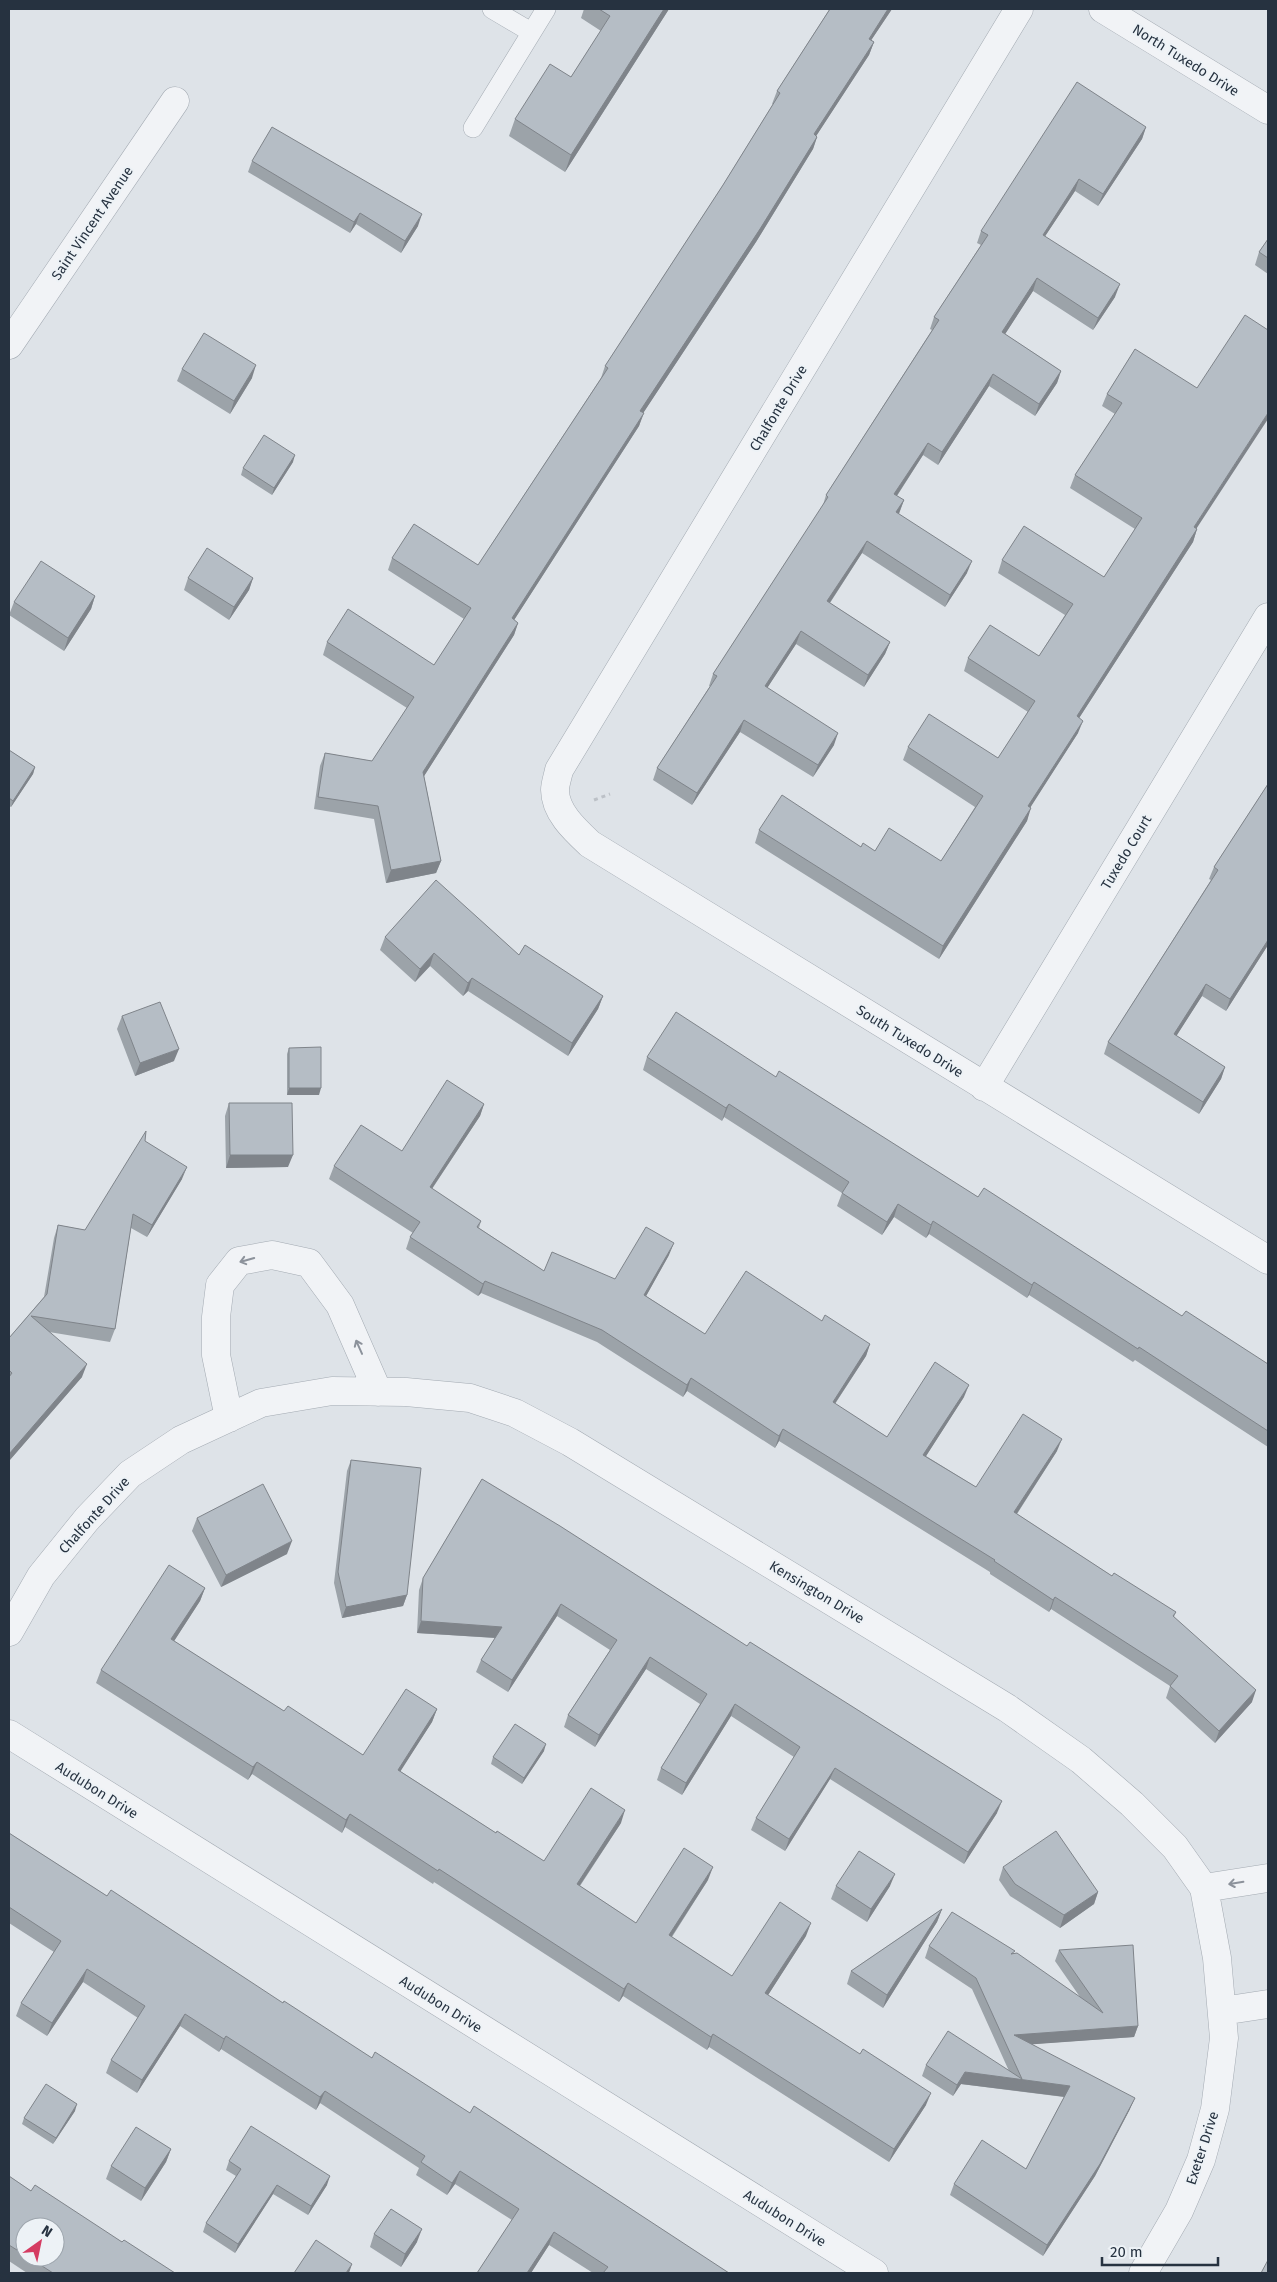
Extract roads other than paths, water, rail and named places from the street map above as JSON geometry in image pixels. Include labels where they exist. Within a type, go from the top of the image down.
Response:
[{"type":"street","name":"Chalfonte Drive","points":[[561,811],[555,790],[559,770],[1019,9]]},
{"type":"street","name":"North Tuxedo Drive","points":[[1103,9],[1268,110]]},
{"type":"street","name":"Saint Vincent Avenue","points":[[9,345],[175,101]]},
{"type":"street","name":"Tuxedo Court","points":[[984,1087],[1268,617]]},
{"type":"street","name":"South Tuxedo Drive","points":[[561,811],[575,831],[590,844],[1268,1260]]},
{"type":"street","points":[[229,1418],[216,1355],[216,1317],[220,1285],[239,1261],[272,1255],[308,1263],[340,1305],[378,1392]]},
{"type":"street","name":"Kensington Drive","points":[[261,1403],[332,1391],[378,1392],[470,1398],[515,1413],[570,1442],[1007,1708],[1081,1760],[1132,1804],[1175,1847],[1204,1888]]},
{"type":"street","name":"Chalfonte Drive","points":[[9,1632],[41,1576],[87,1519],[130,1474],[181,1440],[261,1403]]},
{"type":"street","name":"Audubon Drive","points":[[9,1734],[874,2273]]},
{"type":"street","points":[[1204,1888],[1268,1878]]},
{"type":"street","name":"Exeter Drive","points":[[1144,2273],[1179,2212],[1201,2160],[1215,2109],[1224,2038],[1217,1958],[1204,1888]]},
{"type":"street","points":[[1222,2012],[1268,2004]]},
{"type":"lane","points":[[492,9],[531,32]]},
{"type":"lane","points":[[472,128],[546,9]]}]
